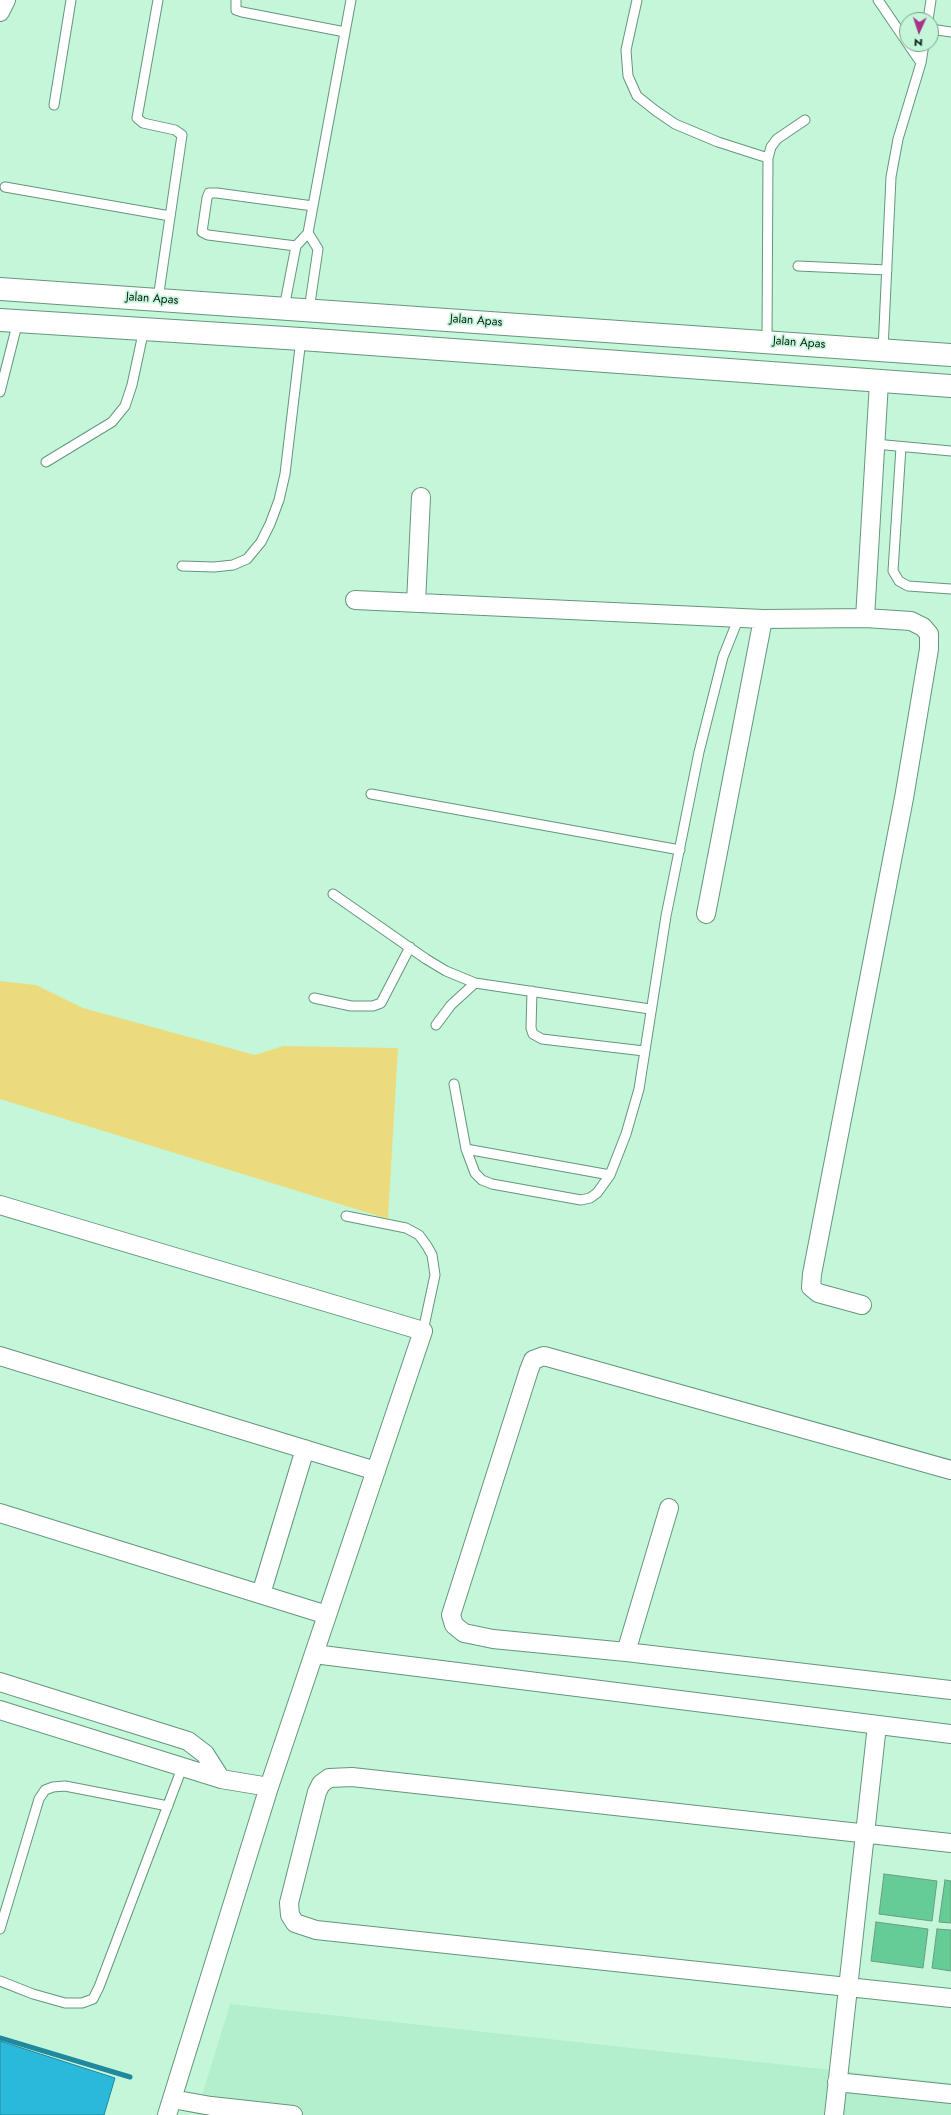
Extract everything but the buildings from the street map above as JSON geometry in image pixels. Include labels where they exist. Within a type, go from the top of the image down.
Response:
[{"type":"highway","name":"Jalan Apas","points":[[0,289],[767,341],[951,355]]},
{"type":"highway","points":[[0,297],[8,301],[9,321],[144,329],[300,350],[603,361],[951,386]]},
{"type":"highway","points":[[529,326],[531,341],[537,347],[594,352],[603,361]]},
{"type":"street","points":[[0,12],[6,0]]},
{"type":"street","points":[[865,618],[879,382]]},
{"type":"street","points":[[416,603],[421,497]]},
{"type":"street","points":[[355,600],[762,619],[865,618],[911,621],[923,627],[929,634],[929,649],[897,837],[812,1274],[811,1287],[818,1293],[862,1304]]},
{"type":"street","points":[[706,914],[762,619]]},
{"type":"street","points":[[0,1205],[423,1331],[269,1787],[169,2107],[209,2111],[293,2115]]},
{"type":"street","points":[[0,1356],[376,1471]]},
{"type":"street","points":[[951,1470],[544,1356],[533,1360],[451,1615],[454,1625],[464,1632],[476,1636],[951,1690]]},
{"type":"street","points":[[261,1594],[305,1449]]},
{"type":"street","points":[[626,1652],[669,1508]]},
{"type":"street","points":[[0,1514],[327,1615]]},
{"type":"street","points":[[314,1654],[951,1734]]},
{"type":"street","points":[[0,1682],[188,1741],[205,1754],[221,1779]]},
{"type":"street","points":[[0,1710],[182,1768],[221,1779],[269,1787]]},
{"type":"street","points":[[834,2115],[877,1724]]},
{"type":"street","points":[[951,1843],[352,1777],[329,1778],[321,1784],[317,1792],[289,1903],[290,1915],[295,1923],[316,1930],[951,1998]]},
{"type":"street","points":[[837,2082],[951,2094]]},
{"type":"lane","points":[[54,104],[71,0]]},
{"type":"lane","points":[[158,0],[137,118],[143,123],[175,130],[182,135],[158,299]]},
{"type":"lane","points":[[236,0],[236,10],[242,12],[345,32]]},
{"type":"lane","points":[[284,308],[296,246],[308,233],[351,0]]},
{"type":"lane","points":[[637,0],[626,50],[628,76],[637,96],[656,112],[676,124],[768,158]]},
{"type":"lane","points":[[878,0],[921,63]]},
{"type":"lane","points":[[929,12],[931,0]]},
{"type":"lane","points":[[939,30],[951,32]]},
{"type":"lane","points":[[883,350],[891,177],[898,139],[921,63],[923,52]]},
{"type":"lane","points":[[767,341],[768,158],[771,147],[778,139],[805,120]]},
{"type":"lane","points":[[5,187],[170,216]]},
{"type":"lane","points":[[296,246],[208,235],[202,232],[209,193],[313,206]]},
{"type":"lane","points":[[308,233],[318,249],[309,310]]},
{"type":"lane","points":[[798,266],[887,270]]},
{"type":"lane","points":[[0,391],[9,321]]},
{"type":"lane","points":[[46,462],[112,422],[125,406],[132,385],[144,329]]},
{"type":"lane","points":[[182,566],[214,567],[234,565],[247,559],[260,542],[276,506],[284,474],[300,350]]},
{"type":"lane","points":[[875,444],[951,451]]},
{"type":"lane","points":[[901,447],[893,571],[899,581],[908,586],[951,589]]},
{"type":"lane","points":[[454,1084],[466,1149],[475,1173],[482,1180],[514,1188],[581,1200],[590,1198],[597,1193],[610,1175],[626,1134],[639,1089],[650,1009],[699,752],[723,658],[739,617]]},
{"type":"lane","points":[[371,794],[680,850]]},
{"type":"lane","points":[[333,894],[446,971],[475,983],[650,1009]]},
{"type":"lane","points":[[314,998],[351,1006],[373,1006],[381,1002],[410,947]]},
{"type":"lane","points":[[436,1025],[451,1004],[475,983]]},
{"type":"lane","points":[[532,991],[530,1028],[533,1034],[542,1039],[644,1051]]},
{"type":"lane","points":[[466,1149],[610,1175]]},
{"type":"lane","points":[[346,1216],[406,1228],[420,1235],[432,1255],[435,1275],[423,1331]]},
{"type":"lane","points":[[0,1981],[33,1994],[64,2002],[82,2003],[93,1999],[182,1768]]},
{"type":"lane","points":[[0,1929],[38,1799],[45,1790],[53,1786],[65,1786],[168,1806]]},
{"type":"shaded area","points":[[0,981],[36,985],[83,1008],[255,1055],[283,1046],[398,1048],[388,1219],[0,1099]]},
{"type":"shaded area","points":[[230,2004],[951,2083],[951,2115],[196,2115]]},
{"type":"water","points":[[0,2041],[115,2078],[104,2115],[0,2115]]},
{"type":"waterway","points":[[0,2038],[130,2077]]}]
